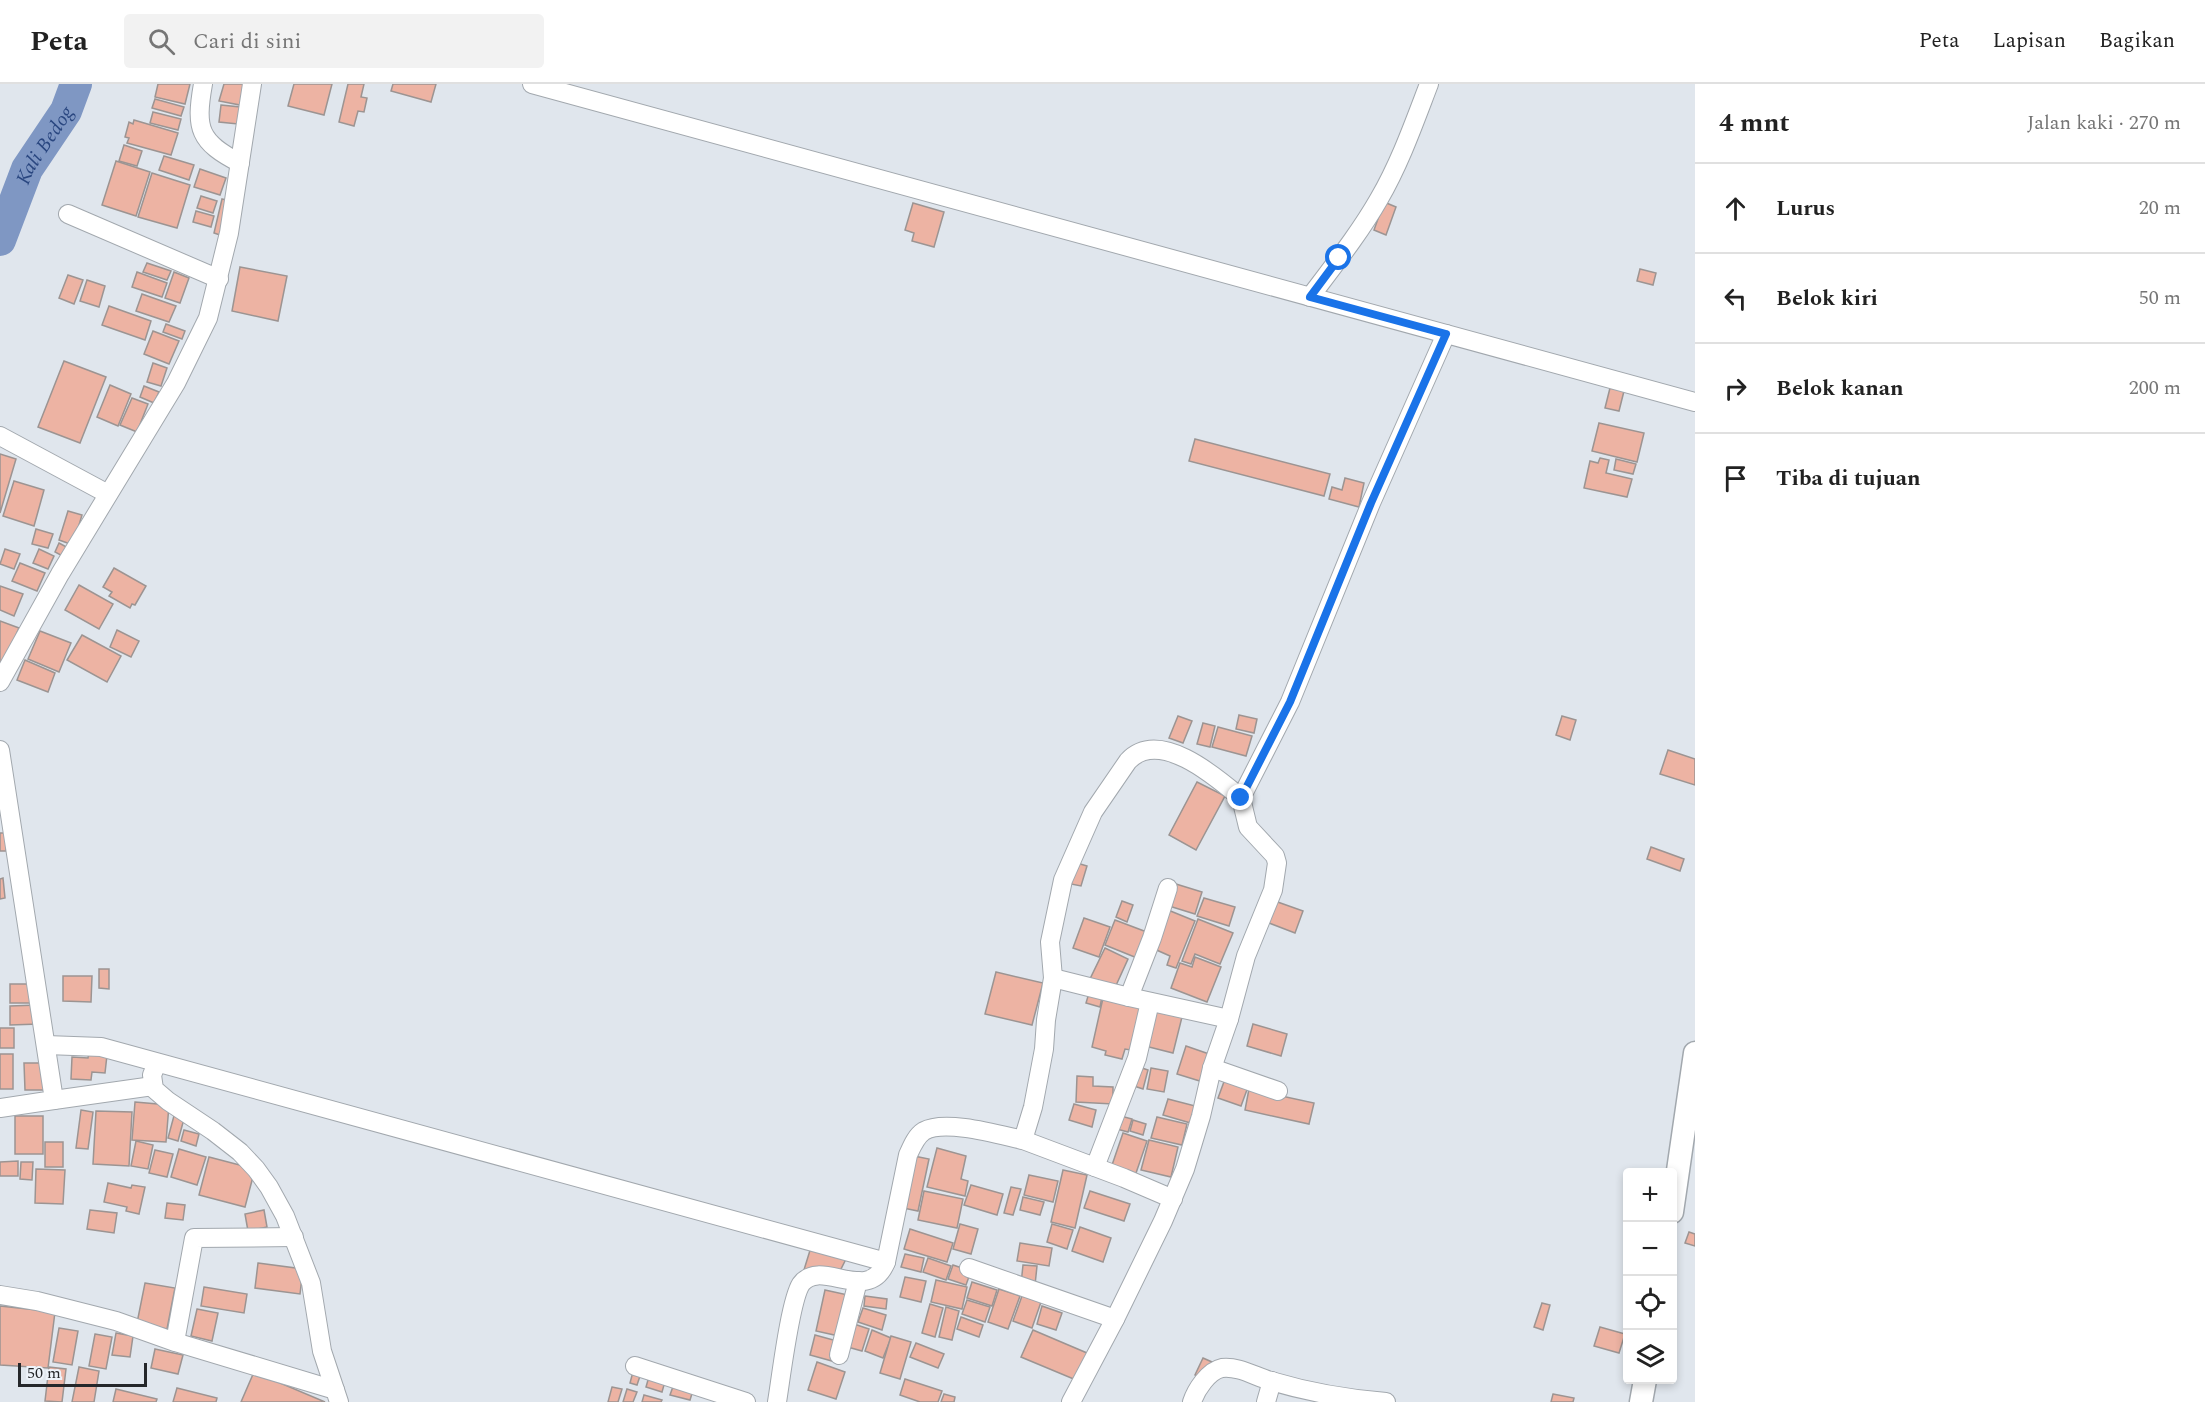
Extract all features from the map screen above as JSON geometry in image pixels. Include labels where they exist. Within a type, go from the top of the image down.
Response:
[{"type":"main road","points":[[1677,1177],[1695,1053]]},
{"type":"main road","points":[[1641,1402],[1644,1384]]},
{"type":"street","points":[[203,84],[199,117],[204,138],[221,153],[240,163]]},
{"type":"street","points":[[0,682],[108,494],[176,383],[208,318],[229,233],[252,84]]},
{"type":"street","points":[[532,84],[1695,402]]},
{"type":"street","points":[[1310,297],[1364,224],[1380,197],[1403,151],[1429,84]]},
{"type":"street","points":[[68,214],[219,279]]},
{"type":"street","points":[[1241,798],[1290,702],[1371,503],[1446,334]]},
{"type":"street","points":[[0,436],[108,494]]},
{"type":"street","points":[[1023,1140],[1033,1107],[1044,1049],[1053,978],[1050,942],[1063,880],[1093,812],[1133,756],[1150,748],[1167,751],[1209,773],[1241,798],[1248,827],[1275,856],[1277,863],[1273,890],[1246,956],[1229,1019],[1212,1068],[1185,1169],[1173,1199],[1115,1319],[1071,1402]]},
{"type":"street","points":[[0,750],[54,1100]]},
{"type":"street","points":[[1129,998],[1168,888]]},
{"type":"street","points":[[1053,978],[1129,998],[1229,1019]]},
{"type":"street","points":[[1095,1167],[1137,1059],[1150,1002]]},
{"type":"street","points":[[46,1045],[101,1047],[886,1262]]},
{"type":"street","points":[[157,1063],[152,1075],[153,1086],[168,1101],[240,1152],[256,1169],[275,1196],[294,1237],[311,1283],[322,1351],[337,1396]]},
{"type":"street","points":[[1212,1068],[1278,1091]]},
{"type":"street","points":[[0,1108],[153,1086]]},
{"type":"street","points":[[777,1402],[795,1302],[802,1284],[813,1276],[858,1281],[874,1279],[880,1273],[886,1262],[908,1155],[916,1138],[922,1133],[933,1128],[953,1127],[1023,1140],[1173,1199]]},
{"type":"street","points":[[175,1342],[194,1238],[294,1237]]},
{"type":"street","points":[[969,1268],[1115,1319]]},
{"type":"street","points":[[839,1355],[858,1281]]},
{"type":"street","points":[[0,1295],[37,1301],[116,1321],[337,1396]]},
{"type":"street","points":[[635,1366],[746,1402]]},
{"type":"street","points":[[1192,1402],[1196,1392],[1218,1369],[1233,1369],[1272,1381],[1342,1397],[1386,1402]]},
{"type":"street","points":[[1266,1402],[1272,1381]]},
{"type":"building","points":[[158,84],[190,84],[185,104],[155,97]]},
{"type":"building","points":[[224,84],[244,84],[240,105],[219,101]]},
{"type":"building","points":[[294,84],[332,84],[324,115],[288,106]]},
{"type":"building","points":[[348,84],[364,84],[361,97],[367,98],[364,112],[358,111],[354,126],[339,122]]},
{"type":"building","points":[[393,84],[436,84],[431,102],[391,91]]},
{"type":"building","points":[[155,99],[184,107],[181,116],[152,108]]},
{"type":"building","points":[[221,105],[240,107],[238,124],[219,122]]},
{"type":"building","points":[[153,112],[181,119],[178,130],[150,123]]},
{"type":"building","points":[[134,120],[178,133],[171,155],[127,143],[129,138],[125,137],[129,122],[133,124]]},
{"type":"building","points":[[124,145],[142,151],[137,166],[119,161]]},
{"type":"building","points":[[164,156],[194,165],[189,180],[159,170]]},
{"type":"building","points":[[116,161],[150,172],[136,216],[102,205]]},
{"type":"building","points":[[200,169],[226,178],[220,195],[194,187]]},
{"type":"building","points":[[152,173],[190,185],[177,228],[138,217]]},
{"type":"building","points":[[201,196],[217,201],[213,213],[197,208]]},
{"type":"building","points":[[222,199],[232,201],[223,236],[214,233]]},
{"type":"building","points":[[1384,202],[1396,207],[1386,235],[1374,230]]},
{"type":"building","points":[[913,203],[944,212],[934,247],[912,241],[914,233],[905,230]]},
{"type":"building","points":[[196,211],[214,216],[211,227],[193,222]]},
{"type":"building","points":[[147,263],[171,271],[167,280],[143,272]]},
{"type":"building","points":[[240,267],[287,276],[278,321],[232,311]]},
{"type":"building","points":[[1640,269],[1656,273],[1653,285],[1637,281]]},
{"type":"building","points":[[137,272],[167,283],[162,297],[132,287]]},
{"type":"building","points":[[174,272],[189,278],[180,303],[165,298]]},
{"type":"building","points":[[68,275],[83,280],[74,304],[59,298]]},
{"type":"building","points":[[87,280],[105,286],[99,307],[80,301]]},
{"type":"building","points":[[142,294],[176,306],[169,322],[136,311]]},
{"type":"building","points":[[109,306],[151,321],[145,340],[102,325]]},
{"type":"building","points":[[166,324],[185,331],[182,339],[163,332]]},
{"type":"building","points":[[153,331],[179,341],[169,364],[144,354]]},
{"type":"building","points":[[64,361],[106,377],[80,443],[38,427]]},
{"type":"building","points":[[153,363],[167,368],[161,386],[147,382]]},
{"type":"building","points":[[110,385],[131,394],[118,426],[97,417]]},
{"type":"building","points":[[144,386],[159,392],[154,403],[140,397]]},
{"type":"building","points":[[1610,388],[1624,391],[1619,411],[1605,408]]},
{"type":"building","points":[[132,398],[148,404],[137,432],[120,425]]},
{"type":"building","points":[[1599,423],[1644,433],[1637,462],[1592,451]]},
{"type":"building","points":[[1195,439],[1330,474],[1324,496],[1189,461]]},
{"type":"building","points":[[0,454],[16,459],[0,513]]},
{"type":"building","points":[[1600,458],[1609,460],[1606,473],[1632,479],[1627,497],[1584,488],[1590,461],[1598,463]]},
{"type":"building","points":[[1616,459],[1636,464],[1633,474],[1614,470]]},
{"type":"building","points":[[1345,478],[1364,483],[1359,507],[1329,499],[1332,487],[1342,490]]},
{"type":"building","points":[[14,481],[44,490],[34,526],[3,516]]},
{"type":"building","points":[[68,511],[82,515],[73,545],[59,540]]},
{"type":"building","points":[[36,529],[53,534],[48,548],[32,544]]},
{"type":"building","points":[[59,543],[72,550],[68,559],[55,552]]},
{"type":"building","points":[[5,549],[20,554],[14,569],[0,564]]},
{"type":"building","points":[[39,549],[54,556],[48,569],[33,563]]},
{"type":"building","points":[[20,563],[45,573],[37,591],[12,581]]},
{"type":"building","points":[[114,568],[146,586],[135,605],[132,604],[130,608],[109,596],[112,592],[103,587]]},
{"type":"building","points":[[79,585],[113,604],[99,629],[65,610]]},
{"type":"building","points":[[0,586],[23,594],[14,616],[0,610]]},
{"type":"building","points":[[0,621],[19,628],[0,672]]},
{"type":"building","points":[[117,630],[139,641],[131,657],[110,647]]},
{"type":"building","points":[[40,631],[71,643],[59,672],[28,659]]},
{"type":"building","points":[[82,635],[121,656],[107,682],[67,660]]},
{"type":"building","points":[[25,660],[55,673],[48,692],[17,680]]},
{"type":"building","points":[[1239,715],[1257,719],[1254,733],[1236,729]]},
{"type":"building","points":[[1178,716],[1192,721],[1183,743],[1169,738]]},
{"type":"building","points":[[1562,716],[1576,720],[1570,740],[1556,735]]},
{"type":"building","points":[[1203,723],[1215,726],[1210,747],[1197,744]]},
{"type":"building","points":[[1218,727],[1252,736],[1246,756],[1212,747]]},
{"type":"building","points":[[1668,750],[1695,759],[1695,785],[1660,774]]},
{"type":"building","points":[[1197,782],[1225,796],[1196,850],[1169,835]]},
{"type":"building","points":[[0,833],[7,833],[6,851],[0,851]]},
{"type":"building","points":[[1651,847],[1684,859],[1680,871],[1647,859]]},
{"type":"building","points":[[1077,863],[1087,866],[1081,886],[1071,884]]},
{"type":"building","points":[[3,878],[5,898],[0,899],[0,879]]},
{"type":"building","points":[[1176,884],[1202,892],[1195,914],[1169,906]]},
{"type":"building","points":[[1204,898],[1235,907],[1229,926],[1197,916]]},
{"type":"building","points":[[1272,900],[1303,911],[1295,933],[1264,921]]},
{"type":"building","points":[[1122,901],[1133,905],[1127,922],[1116,917]]},
{"type":"building","points":[[1168,910],[1195,921],[1176,968],[1167,965],[1170,956],[1152,948]]},
{"type":"building","points":[[1084,918],[1110,927],[1099,957],[1073,948]]},
{"type":"building","points":[[1198,919],[1233,933],[1220,964],[1195,954],[1191,964],[1182,961]]},
{"type":"building","points":[[1115,920],[1152,934],[1142,960],[1105,945]]},
{"type":"building","points":[[1105,948],[1128,959],[1113,992],[1089,981]]},
{"type":"building","points":[[1195,957],[1221,967],[1207,1002],[1171,988],[1180,963],[1192,967]]},
{"type":"building","points":[[99,969],[109,969],[109,989],[99,988]]},
{"type":"building","points":[[996,972],[1043,983],[1032,1025],[985,1014]]},
{"type":"building","points":[[63,976],[92,976],[91,1002],[63,1001]]},
{"type":"building","points":[[10,984],[33,984],[33,1003],[10,1003]]},
{"type":"building","points":[[1089,993],[1102,997],[1100,1007],[1086,1003]]},
{"type":"building","points":[[1103,998],[1147,1009],[1137,1051],[1125,1049],[1122,1059],[1105,1055],[1106,1051],[1092,1047]]},
{"type":"building","points":[[38,1005],[39,1024],[10,1025],[10,1006]]},
{"type":"building","points":[[1151,1005],[1183,1013],[1173,1053],[1141,1045]]},
{"type":"building","points":[[1253,1024],[1287,1034],[1281,1056],[1247,1046]]},
{"type":"building","points":[[0,1028],[14,1028],[14,1048],[0,1048]]},
{"type":"building","points":[[1186,1046],[1212,1055],[1203,1082],[1177,1074]]},
{"type":"building","points":[[89,1052],[107,1055],[105,1073],[92,1072],[91,1080],[71,1079],[72,1057],[88,1058]]},
{"type":"building","points":[[0,1054],[13,1054],[13,1089],[0,1089]]},
{"type":"building","points":[[24,1063],[46,1063],[47,1090],[25,1090]]},
{"type":"building","points":[[1136,1066],[1148,1070],[1143,1089],[1131,1085]]},
{"type":"building","points":[[1151,1068],[1168,1071],[1164,1092],[1147,1089]]},
{"type":"building","points":[[1077,1076],[1093,1077],[1093,1086],[1113,1087],[1113,1104],[1076,1102]]},
{"type":"building","points":[[1225,1079],[1248,1087],[1241,1106],[1218,1098]]},
{"type":"building","points":[[1249,1089],[1314,1103],[1309,1124],[1245,1110]]},
{"type":"building","points":[[1168,1099],[1199,1107],[1194,1124],[1163,1115]]},
{"type":"building","points":[[135,1102],[169,1105],[166,1142],[132,1140]]},
{"type":"building","points":[[1074,1104],[1096,1110],[1092,1127],[1069,1120]]},
{"type":"building","points":[[81,1110],[93,1112],[88,1149],[76,1148]]},
{"type":"building","points":[[96,1111],[132,1112],[129,1166],[93,1164]]},
{"type":"building","points":[[175,1112],[185,1115],[178,1141],[168,1138]]},
{"type":"building","points":[[1117,1115],[1132,1119],[1128,1132],[1113,1128]]},
{"type":"building","points":[[15,1116],[43,1116],[43,1154],[15,1154]]},
{"type":"building","points":[[1157,1117],[1187,1124],[1182,1145],[1151,1138]]},
{"type":"building","points":[[1133,1120],[1146,1124],[1143,1135],[1130,1131]]},
{"type":"building","points":[[184,1130],[199,1134],[196,1146],[181,1141]]},
{"type":"building","points":[[1123,1133],[1147,1141],[1135,1176],[1111,1168]]},
{"type":"building","points":[[1149,1140],[1178,1147],[1171,1177],[1141,1170]]},
{"type":"building","points":[[136,1141],[153,1145],[148,1169],[131,1166]]},
{"type":"building","points":[[45,1142],[63,1142],[63,1167],[45,1167]]},
{"type":"building","points":[[937,1148],[966,1156],[961,1179],[968,1181],[965,1196],[927,1187]]},
{"type":"building","points":[[179,1149],[206,1157],[197,1185],[171,1177]]},
{"type":"building","points":[[155,1150],[173,1154],[167,1177],[149,1173]]},
{"type":"building","points":[[914,1156],[929,1159],[918,1211],[903,1208]]},
{"type":"building","points":[[209,1157],[255,1169],[245,1207],[199,1195]]},
{"type":"building","points":[[18,1161],[18,1176],[0,1176],[0,1162]]},
{"type":"building","points":[[21,1162],[33,1162],[32,1180],[20,1179]]},
{"type":"building","points":[[36,1169],[65,1170],[63,1204],[35,1203]]},
{"type":"building","points":[[1063,1170],[1087,1175],[1075,1228],[1051,1222]]},
{"type":"building","points":[[1029,1175],[1058,1181],[1053,1202],[1024,1195]]},
{"type":"building","points":[[108,1183],[131,1188],[132,1185],[145,1187],[139,1214],[126,1211],[127,1207],[104,1202]]},
{"type":"building","points":[[971,1185],[1003,1194],[997,1215],[964,1205]]},
{"type":"building","points":[[1011,1187],[1021,1189],[1013,1215],[1004,1213]]},
{"type":"building","points":[[924,1191],[963,1199],[957,1228],[918,1220]]},
{"type":"building","points":[[1090,1191],[1130,1204],[1124,1221],[1084,1208]]},
{"type":"building","points":[[1023,1197],[1044,1202],[1040,1215],[1020,1210]]},
{"type":"building","points":[[167,1203],[185,1205],[183,1220],[165,1218]]},
{"type":"building","points":[[90,1210],[117,1213],[114,1233],[87,1229]]},
{"type":"building","points":[[264,1210],[267,1227],[248,1231],[245,1214]]},
{"type":"building","points":[[960,1224],[978,1229],[971,1254],[953,1249]]},
{"type":"building","points":[[1052,1224],[1073,1230],[1067,1249],[1047,1242]]},
{"type":"building","points":[[1080,1227],[1111,1238],[1103,1262],[1072,1251]]},
{"type":"building","points":[[910,1229],[953,1243],[947,1262],[904,1249]]},
{"type":"building","points":[[1689,1232],[1695,1234],[1695,1246],[1685,1243]]},
{"type":"building","points":[[1020,1243],[1052,1248],[1049,1266],[1017,1261]]},
{"type":"building","points":[[812,1244],[848,1255],[838,1275],[803,1273]]},
{"type":"building","points":[[905,1254],[924,1258],[921,1272],[901,1267]]},
{"type":"building","points":[[928,1258],[951,1266],[946,1280],[923,1272]]},
{"type":"building","points":[[258,1263],[303,1269],[300,1294],[255,1288]]},
{"type":"building","points":[[953,1265],[971,1271],[966,1285],[948,1279]]},
{"type":"building","points":[[1023,1265],[1037,1266],[1035,1285],[1021,1284]]},
{"type":"building","points":[[905,1277],[926,1281],[921,1302],[900,1297]]},
{"type":"building","points":[[936,1280],[967,1287],[962,1309],[931,1302]]},
{"type":"building","points":[[972,1282],[997,1290],[992,1306],[967,1298]]},
{"type":"building","points":[[145,1283],[175,1288],[167,1329],[137,1323]]},
{"type":"building","points":[[204,1287],[247,1294],[244,1313],[201,1306]]},
{"type":"building","points":[[999,1289],[1020,1296],[1008,1329],[988,1322]]},
{"type":"building","points":[[825,1290],[848,1295],[839,1336],[816,1331]]},
{"type":"building","points":[[865,1296],[887,1299],[886,1309],[864,1306]]},
{"type":"building","points":[[1022,1296],[1041,1302],[1032,1328],[1013,1321]]},
{"type":"building","points":[[967,1300],[990,1307],[985,1322],[962,1314]]},
{"type":"building","points":[[1542,1303],[1550,1305],[1543,1330],[1534,1327]]},
{"type":"building","points":[[930,1304],[943,1308],[935,1337],[922,1333]]},
{"type":"building","points":[[0,1306],[55,1312],[48,1368],[0,1365]]},
{"type":"building","points":[[1042,1306],[1062,1313],[1056,1330],[1037,1324]]},
{"type":"building","points":[[946,1307],[959,1311],[952,1340],[939,1337]]},
{"type":"building","points":[[863,1308],[886,1315],[882,1330],[858,1322]]},
{"type":"building","points":[[197,1309],[218,1313],[212,1341],[191,1336]]},
{"type":"building","points":[[961,1317],[983,1325],[979,1337],[957,1329]]},
{"type":"building","points":[[851,1323],[869,1329],[862,1351],[844,1346]]},
{"type":"building","points":[[1600,1327],[1623,1333],[1619,1353],[1594,1346]]},
{"type":"building","points":[[59,1328],[78,1331],[72,1365],[53,1362]]},
{"type":"building","points":[[872,1330],[891,1338],[883,1358],[865,1351]]},
{"type":"building","points":[[1033,1330],[1087,1353],[1076,1380],[1021,1357]]},
{"type":"building","points":[[116,1333],[133,1336],[130,1357],[112,1355]]},
{"type":"building","points":[[95,1334],[112,1337],[106,1369],[89,1366]]},
{"type":"building","points":[[815,1335],[837,1341],[832,1361],[810,1355]]},
{"type":"building","points":[[891,1336],[911,1342],[900,1379],[880,1373]]},
{"type":"building","points":[[916,1343],[944,1354],[938,1368],[910,1357]]},
{"type":"building","points":[[155,1349],[183,1355],[178,1374],[151,1368]]},
{"type":"building","points":[[1203,1358],[1212,1362],[1204,1380],[1195,1375]]},
{"type":"building","points":[[817,1362],[845,1372],[836,1399],[808,1390]]},
{"type":"building","points":[[49,1367],[66,1369],[62,1402],[45,1401]]},
{"type":"building","points":[[79,1367],[99,1371],[94,1402],[72,1402]]},
{"type":"building","points":[[634,1368],[642,1370],[637,1385],[630,1383]]},
{"type":"building","points":[[254,1372],[325,1402],[241,1402]]},
{"type":"building","points":[[650,1373],[666,1378],[662,1392],[646,1387]]},
{"type":"building","points":[[905,1379],[942,1391],[938,1402],[920,1402],[900,1395]]},
{"type":"building","points":[[675,1381],[694,1387],[690,1400],[670,1395]]},
{"type":"building","points":[[612,1387],[622,1389],[618,1402],[608,1402]]},
{"type":"building","points":[[177,1388],[217,1398],[216,1402],[173,1402]]},
{"type":"building","points":[[116,1389],[157,1399],[156,1402],[113,1402]]},
{"type":"building","points":[[627,1389],[637,1392],[633,1402],[623,1402]]},
{"type":"building","points":[[944,1394],[955,1397],[954,1402],[941,1402]]},
{"type":"building","points":[[1553,1394],[1574,1398],[1573,1402],[1551,1402]]},
{"type":"building","points":[[644,1395],[662,1400],[661,1402],[642,1402]]},
{"type":"waterway","name":"Kali Bedog","points":[[0,240],[27,169],[66,111],[76,84]]},
{"type":"route","points":[[1241,798],[1290,702],[1371,503],[1446,334],[1310,297],[1339,258]]}]
